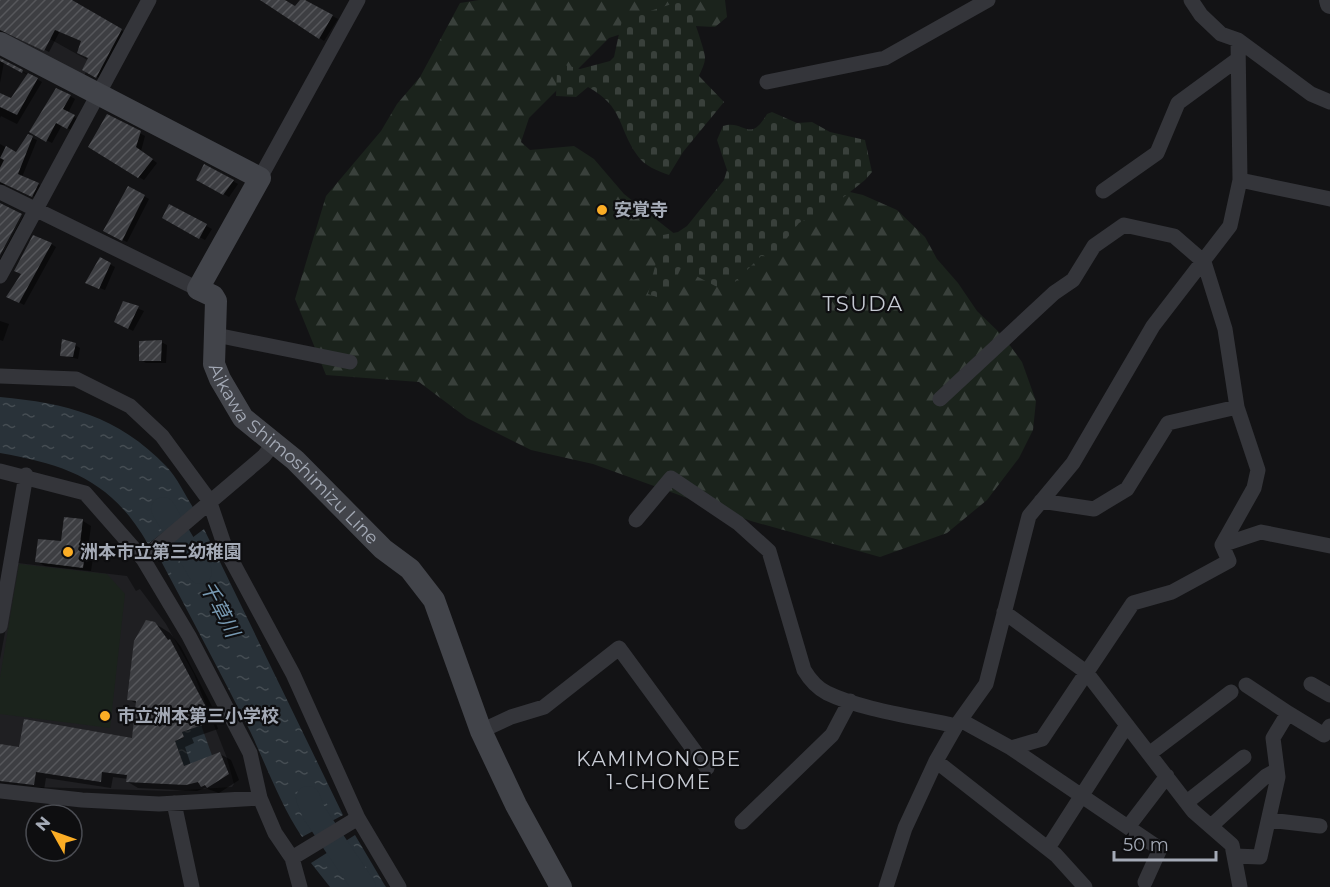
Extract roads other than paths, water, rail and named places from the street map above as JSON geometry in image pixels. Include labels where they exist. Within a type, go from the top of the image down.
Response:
[{"type":"main road","points":[[0,43],[260,178],[198,289]]},
{"type":"main road","name":"Aikawa Shimoshimizu Line","points":[[198,289],[216,300],[214,364],[220,379],[243,418],[295,460],[382,549],[410,569],[434,600],[481,731],[516,804],[564,886]]},
{"type":"street","points":[[0,276],[149,0]]},
{"type":"street","points":[[260,178],[358,0]]},
{"type":"street","points":[[767,82],[885,58],[988,0]]},
{"type":"street","points":[[1191,0],[1201,15],[1221,34],[1238,40],[1311,94],[1330,102]]},
{"type":"street","points":[[885,887],[905,828],[936,761],[986,684],[1029,516],[1073,463],[1153,326],[1230,226],[1240,180],[1238,40]]},
{"type":"street","points":[[1103,191],[1156,153],[1178,103],[1238,59]]},
{"type":"street","points":[[1240,180],[1330,199]]},
{"type":"street","points":[[0,192],[198,289]]},
{"type":"street","points":[[940,399],[1054,294],[1073,280],[1094,246],[1124,225],[1174,236],[1204,262],[1225,329],[1237,407],[1258,470],[1254,488],[1222,545]]},
{"type":"street","points":[[216,335],[350,362]]},
{"type":"street","points":[[0,376],[76,379],[130,406],[162,436],[209,500],[225,550],[293,674],[358,818],[399,887]]},
{"type":"street","points":[[1041,501],[1094,509],[1127,489],[1168,423],[1237,407]]},
{"type":"street","points":[[143,560],[209,500],[264,456],[274,443]]},
{"type":"street","points":[[0,471],[26,475],[85,493],[143,560],[189,636],[250,753],[260,798],[275,833],[292,858],[300,887]]},
{"type":"street","points":[[0,626],[26,475]]},
{"type":"street","points":[[636,520],[671,478],[738,523],[770,554],[804,670],[812,683],[826,693],[850,701],[959,723],[1011,748],[1160,849],[1145,882]]},
{"type":"street","points":[[1222,545],[1261,532],[1330,546]]},
{"type":"street","points":[[1011,748],[1042,739],[1133,603],[1172,592],[1229,561],[1222,545]]},
{"type":"street","points":[[1004,612],[1086,672],[1187,802],[1232,845],[1240,887]]},
{"type":"street","points":[[481,731],[511,717],[544,707],[619,648],[707,768]]},
{"type":"street","points":[[1311,684],[1330,695]]},
{"type":"street","points":[[1246,685],[1287,713],[1328,733]]},
{"type":"street","points":[[1149,754],[1231,692]]},
{"type":"street","points":[[742,822],[832,735],[850,701]]},
{"type":"street","points":[[1235,856],[1260,857],[1277,771],[1272,738],[1287,713]]},
{"type":"street","points":[[1048,848],[1127,725]]},
{"type":"street","points":[[1187,802],[1244,757]]},
{"type":"street","points":[[936,761],[1048,848],[1085,887]]},
{"type":"street","points":[[1211,826],[1266,776],[1277,771]]},
{"type":"street","points":[[1128,827],[1167,776]]},
{"type":"street","points":[[0,790],[82,800],[174,803],[260,798]]},
{"type":"street","points":[[174,803],[192,887]]},
{"type":"street","points":[[292,858],[358,818]]},
{"type":"street","points":[[1269,820],[1320,826]]},
{"type":"water","points":[[0,397],[69,408],[110,424],[148,449],[170,470],[194,509],[148,544],[134,522],[119,505],[86,479],[47,463],[0,453]]},
{"type":"water","points":[[204,529],[343,815],[302,837],[280,798],[250,731],[161,561]]},
{"type":"water","points":[[201,725],[218,772],[193,763],[184,766],[175,741],[184,738],[182,732]]},
{"type":"water","points":[[355,835],[386,887],[330,887],[311,863]]},
{"type":"waterway","name":"千草川","points":[[163,509],[200,572]]},
{"type":"waterway","name":"千草川","points":[[308,798],[314,813],[364,887]]},
{"type":"place","name":"安覚寺","points":[[602,210]]},
{"type":"place","name":"洲本市立第三幼稚園","points":[[68,552]]},
{"type":"place","name":"市立洲本第三小学校","points":[[105,716]]},
{"type":"district","name":"TSUDA","points":[[863,304]]},
{"type":"district","name":"KAMIMONOBE 1-CHOME","points":[[659,770]]}]
